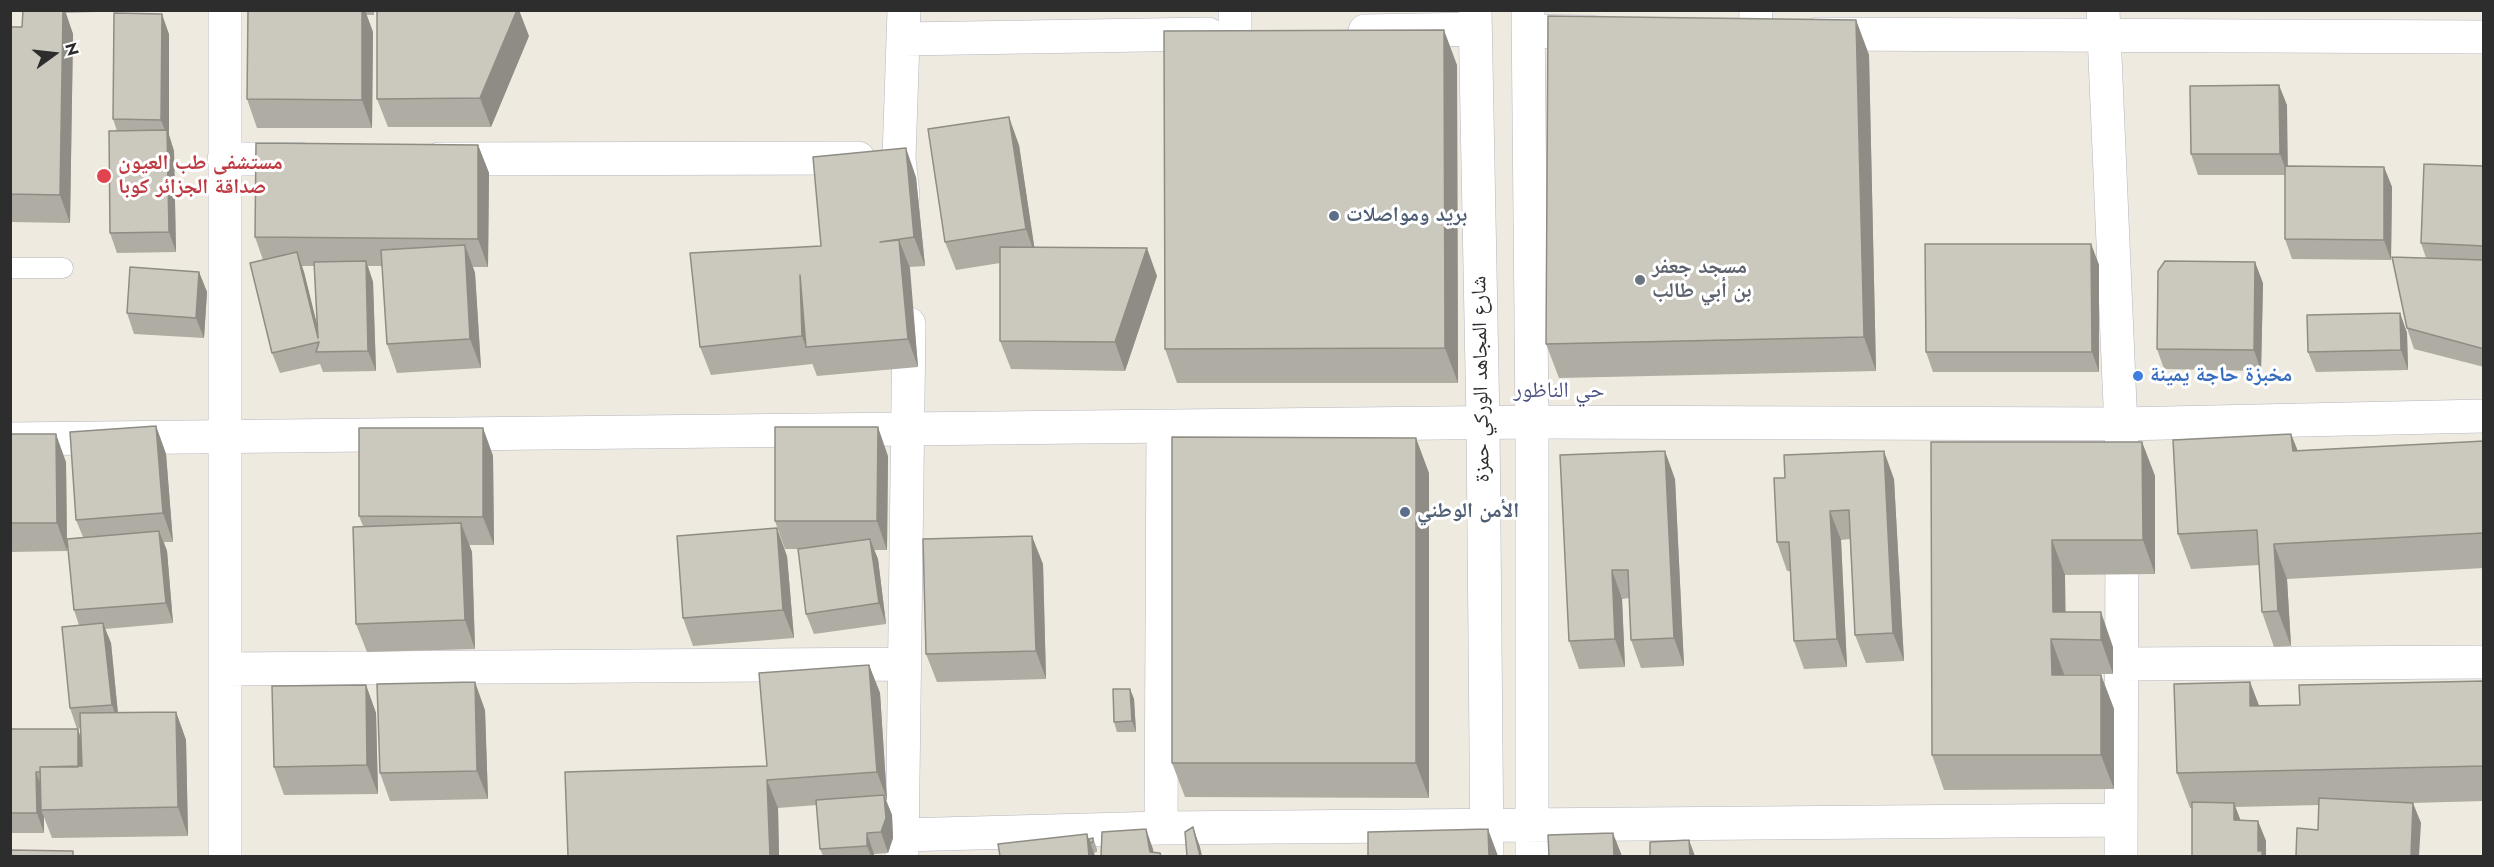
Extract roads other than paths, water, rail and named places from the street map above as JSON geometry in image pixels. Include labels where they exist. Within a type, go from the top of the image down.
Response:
[{"type":"street","points":[[225,10],[225,856]]},
{"type":"street","points":[[1338,32],[1475,20]]},
{"type":"street","name":"شارع المجاهد الوركي حمزة","points":[[1475,20],[1483,423],[1487,842]]},
{"type":"street","points":[[1532,841],[1532,422],[1528,21],[1624,32]]},
{"type":"street","points":[[905,224],[899,158],[904,25],[1235,22],[1269,33]]},
{"type":"street","points":[[2103,23],[2122,424],[2121,856]]},
{"type":"street","points":[[1719,33],[1770,28],[2103,23],[2481,28]]},
{"type":"street","points":[[414,159],[899,158]]},
{"type":"street","points":[[224,159],[331,159]]},
{"type":"street","points":[[909,291],[902,846],[1161,828],[1229,842],[1487,842],[2121,820]]},
{"type":"street","points":[[10,439],[1163,428],[1532,422],[2122,424],[2484,416]]},
{"type":"street","points":[[1161,828],[1163,428]]},
{"type":"street","points":[[2121,664],[2484,662]]},
{"type":"street","points":[[225,669],[904,664]]},
{"type":"lane","points":[[10,268],[63,268]]},
{"type":"place","name":"مستشفى طب العيون صداقة الجزائر كوبا","points":[[104,176]]},
{"type":"place","name":"بريد ومواصلات","points":[[1334,216]]},
{"type":"place","name":"مسجد جعفر بن أبي طالب","points":[[1640,280]]},
{"type":"place","name":"مخبزة حاجة يمينة","points":[[2138,376]]},
{"type":"place","name":"الأمن الوطني","points":[[1405,512]]},
{"type":"district","name":"حي الناظور","points":[[1559,392]]}]
